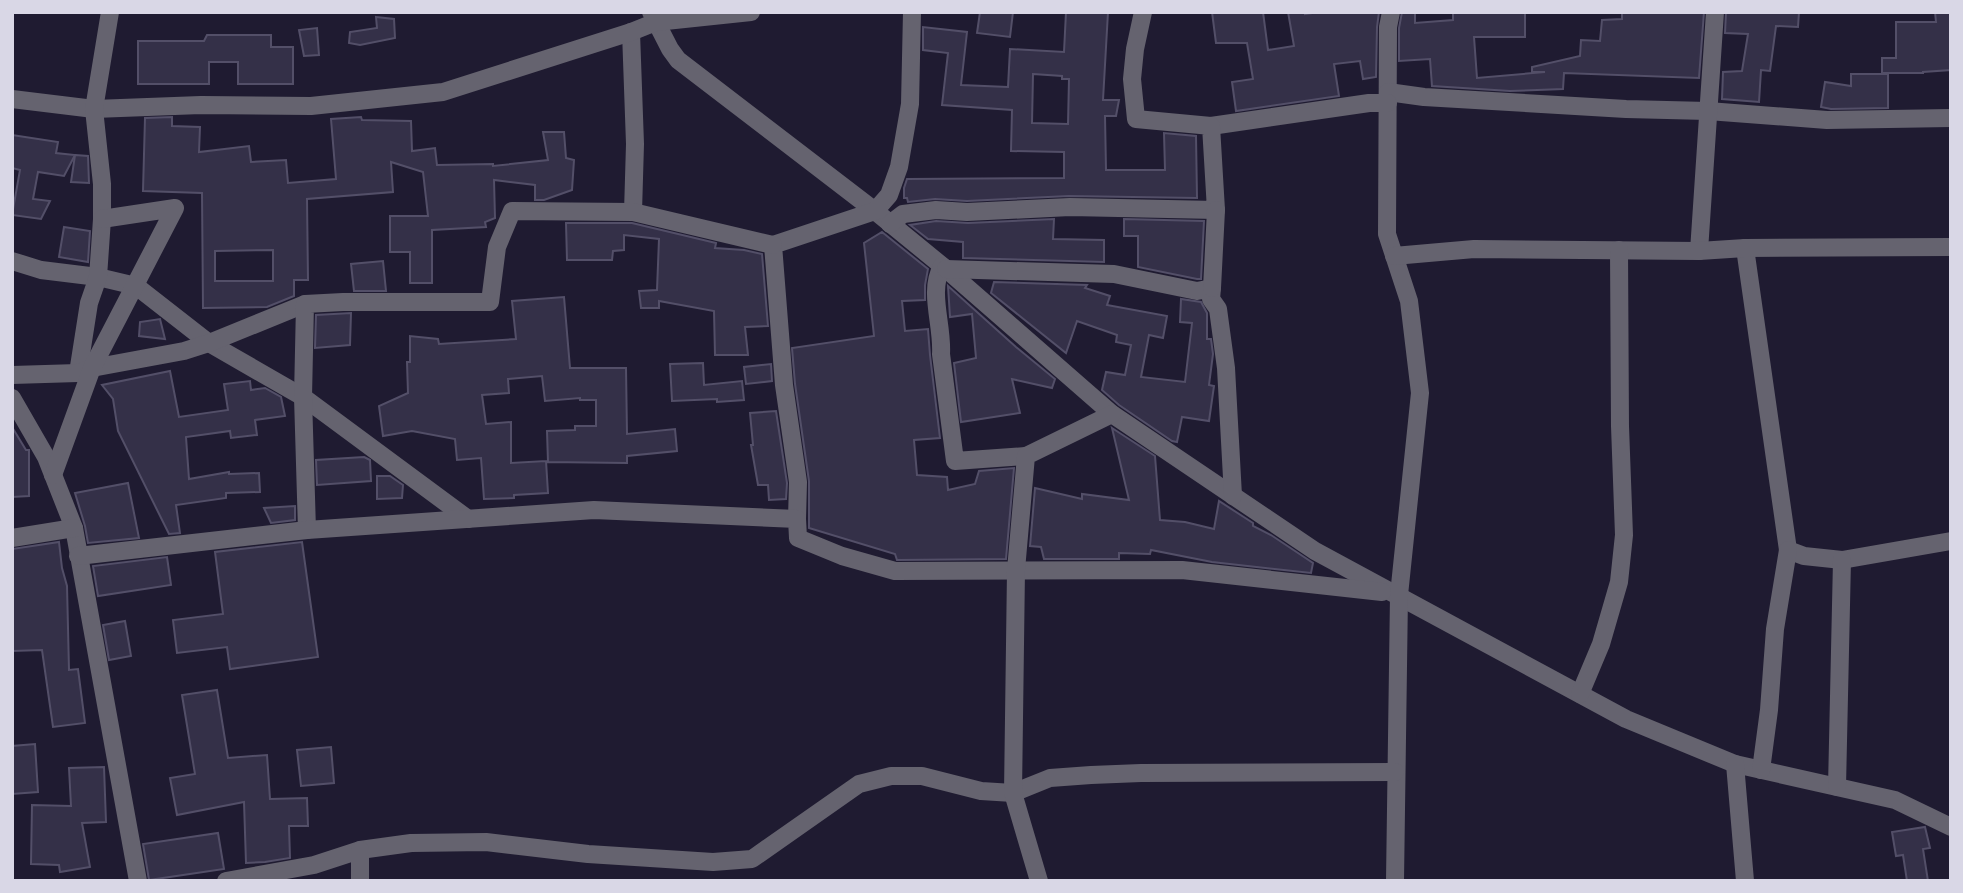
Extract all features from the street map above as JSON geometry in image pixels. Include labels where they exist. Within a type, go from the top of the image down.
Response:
[{"type":"street","points":[[53,475],[85,370],[89,303],[97,277],[102,184],[94,109],[110,12]]},
{"type":"street","points":[[12,99],[94,109],[201,105],[312,106],[443,92],[631,32],[653,17],[751,12]]},
{"type":"street","points":[[12,375],[85,370],[184,351],[305,304],[490,302],[497,247],[512,211],[633,212],[773,245],[875,211],[889,195],[900,167],[910,104],[912,12]]},
{"type":"street","points":[[1143,12],[1132,79],[1136,119],[1211,126],[1388,98],[1424,97],[1708,111],[1827,120],[1951,118]]},
{"type":"street","points":[[1391,12],[1388,27],[1387,234],[1409,301],[1420,393],[1399,596],[1395,881]]},
{"type":"street","points":[[1699,251],[1715,12]]},
{"type":"street","points":[[653,17],[678,60],[944,267],[1112,414],[1315,551],[1626,719],[1735,764],[1895,800],[1951,827]]},
{"type":"street","points":[[631,32],[635,144],[633,212]]},
{"type":"street","points":[[1211,126],[1216,210],[1211,299],[1218,309],[1226,368],[1233,496]]},
{"type":"street","points":[[890,223],[903,214],[936,210],[967,212],[1070,207],[1216,210]]},
{"type":"street","points":[[85,370],[136,286],[175,208],[102,219]]},
{"type":"street","points":[[773,245],[784,385],[798,482],[798,538],[842,556],[895,571],[1182,570],[1370,589],[1399,596]]},
{"type":"street","points":[[1394,256],[1474,249],[1699,251],[1745,248],[1951,247]]},
{"type":"street","points":[[1745,248],[1788,550],[1775,629],[1761,770]]},
{"type":"street","points":[[1580,694],[1601,644],[1619,582],[1625,535],[1620,426],[1619,250]]},
{"type":"street","points":[[12,261],[41,270],[97,277],[136,286],[209,343],[303,397],[468,519]]},
{"type":"street","points":[[944,267],[1114,274],[1197,291],[1212,288]]},
{"type":"street","points":[[944,267],[938,274],[936,285],[942,338],[941,354],[955,461],[1026,456],[1112,414]]},
{"type":"street","points":[[305,304],[303,397],[307,530]]},
{"type":"street","points":[[12,398],[46,457],[74,528],[138,881]]},
{"type":"street","points":[[1026,456],[1016,570],[1013,793],[1039,881]]},
{"type":"street","points":[[78,556],[307,530],[594,510],[797,519]]},
{"type":"street","points":[[12,538],[74,528]]},
{"type":"street","points":[[1788,550],[1842,560],[1951,541]]},
{"type":"street","points":[[1838,787],[1842,560]]},
{"type":"street","points":[[1735,764],[1745,881]]},
{"type":"street","points":[[226,881],[314,865],[360,850],[411,843],[486,842],[589,854],[713,862],[752,859],[859,785],[891,776],[922,776],[981,791],[1013,793],[1050,778],[1091,775],[1395,772]]},
{"type":"street","points":[[360,850],[360,881]]},
{"type":"building","points":[[980,12],[1013,12],[1010,37],[977,33]]},
{"type":"building","points":[[1066,12],[1108,12],[1103,100],[1119,100],[1116,116],[1105,116],[1106,170],[1165,170],[1164,133],[1196,136],[1197,198],[1069,196],[908,202],[907,198],[904,198],[907,179],[1064,178],[1064,152],[1011,151],[1012,110],[942,105],[948,53],[923,50],[923,27],[967,32],[961,85],[1008,87],[1010,49],[1064,52]],"holes":[[[1033,74],[1062,76],[1062,79],[1069,79],[1068,124],[1032,123]]]},
{"type":"building","points":[[1212,12],[1263,12],[1268,50],[1294,46],[1288,12],[1379,12],[1376,77],[1363,79],[1360,61],[1334,64],[1339,96],[1236,111],[1232,82],[1253,79],[1247,43],[1216,43]]},
{"type":"building","points":[[1402,12],[1415,12],[1415,23],[1453,20],[1453,12],[1525,12],[1525,37],[1474,37],[1477,78],[1545,72],[1532,72],[1532,67],[1580,56],[1581,40],[1600,41],[1602,20],[1622,19],[1622,12],[1704,12],[1699,78],[1564,73],[1563,89],[1510,91],[1432,86],[1430,59],[1399,61]]},
{"type":"building","points":[[1726,12],[1799,12],[1798,27],[1776,26],[1770,71],[1761,70],[1759,102],[1722,99],[1723,72],[1742,71],[1748,34],[1725,33]]},
{"type":"building","points":[[1935,12],[1951,12],[1951,70],[1882,73],[1882,58],[1896,58],[1896,22],[1936,22]]},
{"type":"building","points":[[376,17],[394,19],[395,38],[360,45],[349,43],[350,32],[377,28]]},
{"type":"building","points":[[317,28],[319,55],[304,56],[299,30]]},
{"type":"building","points":[[207,35],[271,35],[271,47],[293,47],[293,84],[238,84],[238,62],[209,62],[209,84],[138,84],[138,41],[204,41]]},
{"type":"building","points":[[1851,74],[1888,74],[1888,108],[1821,107],[1825,82],[1851,86]]},
{"type":"building","points":[[172,117],[172,126],[200,127],[199,152],[249,146],[251,162],[286,160],[288,183],[336,179],[331,119],[361,117],[362,120],[411,121],[412,151],[435,148],[437,165],[493,166],[548,160],[543,132],[564,132],[566,158],[574,160],[572,190],[544,200],[535,200],[535,185],[494,180],[495,218],[485,222],[486,227],[432,230],[432,283],[410,283],[410,252],[390,252],[390,216],[428,216],[423,172],[391,162],[393,192],[307,199],[308,280],[294,280],[294,296],[267,307],[203,308],[202,193],[143,191],[145,118]],"holes":[[[273,250],[273,281],[215,281],[215,251]]]},
{"type":"building","points":[[12,135],[58,142],[56,153],[75,155],[64,176],[38,172],[33,199],[50,201],[41,219],[12,215],[20,170],[12,168]]},
{"type":"building","points":[[75,155],[88,156],[89,183],[71,182]]},
{"type":"building","points":[[1054,219],[1053,239],[1104,240],[1104,262],[963,258],[963,242],[928,239],[910,225],[936,221],[968,223]]},
{"type":"building","points":[[1124,219],[1204,221],[1201,279],[1138,267],[1138,236],[1124,236]]},
{"type":"building","points":[[566,223],[632,223],[716,243],[715,248],[762,254],[768,326],[745,327],[748,355],[715,355],[714,311],[659,301],[659,308],[641,308],[639,291],[657,290],[659,239],[624,235],[624,250],[613,251],[612,260],[567,260]]},
{"type":"building","points":[[64,227],[90,231],[88,262],[59,257]]},
{"type":"building","points":[[882,232],[928,269],[925,300],[902,301],[905,331],[928,329],[940,438],[914,440],[917,475],[947,477],[948,490],[975,484],[979,471],[1014,468],[1006,559],[897,560],[895,554],[809,528],[809,481],[792,348],[874,336],[864,243]]},
{"type":"building","points":[[383,261],[386,291],[354,291],[351,264]]},
{"type":"building","points":[[994,282],[1087,285],[1085,288],[1110,296],[1107,305],[1167,316],[1163,338],[1149,335],[1141,377],[1185,382],[1192,323],[1180,322],[1181,299],[1201,302],[1207,313],[1207,339],[1211,339],[1213,354],[1209,385],[1214,386],[1209,421],[1182,417],[1177,442],[1172,441],[1119,405],[1102,390],[1106,372],[1125,375],[1131,345],[1116,342],[1117,335],[1077,321],[1066,353],[991,293]]},
{"type":"building","points":[[948,286],[1055,379],[1052,388],[1012,379],[1020,413],[961,422],[954,363],[976,358],[972,314],[950,317]]},
{"type":"building","points":[[564,297],[570,368],[626,368],[627,434],[675,429],[677,451],[627,456],[627,463],[548,462],[547,431],[575,430],[575,426],[596,426],[596,400],[580,398],[545,401],[542,376],[508,379],[509,393],[482,395],[486,424],[511,422],[511,463],[546,461],[548,493],[484,499],[481,458],[457,460],[455,439],[412,431],[383,436],[379,406],[408,393],[410,336],[438,339],[439,344],[516,339],[512,301]]},
{"type":"building","points":[[351,313],[350,345],[315,348],[316,315]]},
{"type":"building","points":[[160,319],[165,339],[139,336],[140,322]]},
{"type":"building","points":[[703,363],[704,385],[742,381],[744,400],[672,401],[670,364]]},
{"type":"building","points":[[771,364],[772,381],[746,384],[744,367]]},
{"type":"building","points":[[170,371],[179,417],[228,410],[224,384],[250,381],[251,390],[265,388],[281,397],[285,416],[255,420],[257,435],[231,438],[230,431],[186,437],[189,479],[229,472],[259,473],[260,492],[226,493],[226,498],[176,505],[180,533],[169,534],[118,431],[113,399],[102,385]]},
{"type":"building","points":[[776,411],[787,483],[786,499],[769,500],[768,485],[758,485],[751,445],[750,413]]},
{"type":"building","points":[[12,427],[26,450],[29,450],[29,496],[12,497]]},
{"type":"building","points":[[1112,428],[1155,456],[1160,520],[1185,522],[1214,529],[1219,501],[1253,523],[1253,526],[1313,563],[1311,573],[1212,562],[1151,550],[1150,554],[1119,553],[1119,559],[1044,559],[1041,547],[1030,546],[1035,488],[1082,499],[1082,494],[1129,500]]},
{"type":"building","points":[[364,457],[370,460],[371,481],[317,485],[316,460]]},
{"type":"building","points":[[377,476],[390,476],[403,485],[402,498],[377,499]]},
{"type":"building","points":[[128,483],[139,538],[88,543],[75,493]]},
{"type":"building","points":[[295,506],[295,520],[271,523],[264,508]]},
{"type":"building","points":[[59,542],[67,586],[69,670],[78,669],[85,723],[53,727],[42,650],[12,651],[12,549]]},
{"type":"building","points":[[302,542],[318,657],[230,669],[227,647],[177,653],[173,620],[223,614],[215,552]]},
{"type":"building","points":[[167,557],[171,585],[98,596],[93,566]]},
{"type":"building","points":[[125,621],[131,656],[109,660],[103,625]]},
{"type":"building","points":[[217,690],[228,758],[267,755],[270,799],[307,798],[308,826],[289,826],[290,858],[246,863],[244,802],[177,815],[170,778],[195,774],[182,695]]},
{"type":"building","points":[[35,744],[38,792],[12,794],[12,746]]},
{"type":"building","points":[[331,747],[334,783],[301,786],[297,750]]},
{"type":"building","points":[[104,767],[106,822],[82,823],[90,867],[60,872],[59,865],[31,864],[32,805],[71,806],[69,768]]},
{"type":"building","points":[[1925,827],[1930,848],[1923,849],[1928,881],[1907,881],[1903,855],[1896,856],[1892,832]]},
{"type":"building","points":[[218,833],[224,869],[149,880],[143,844]]}]
